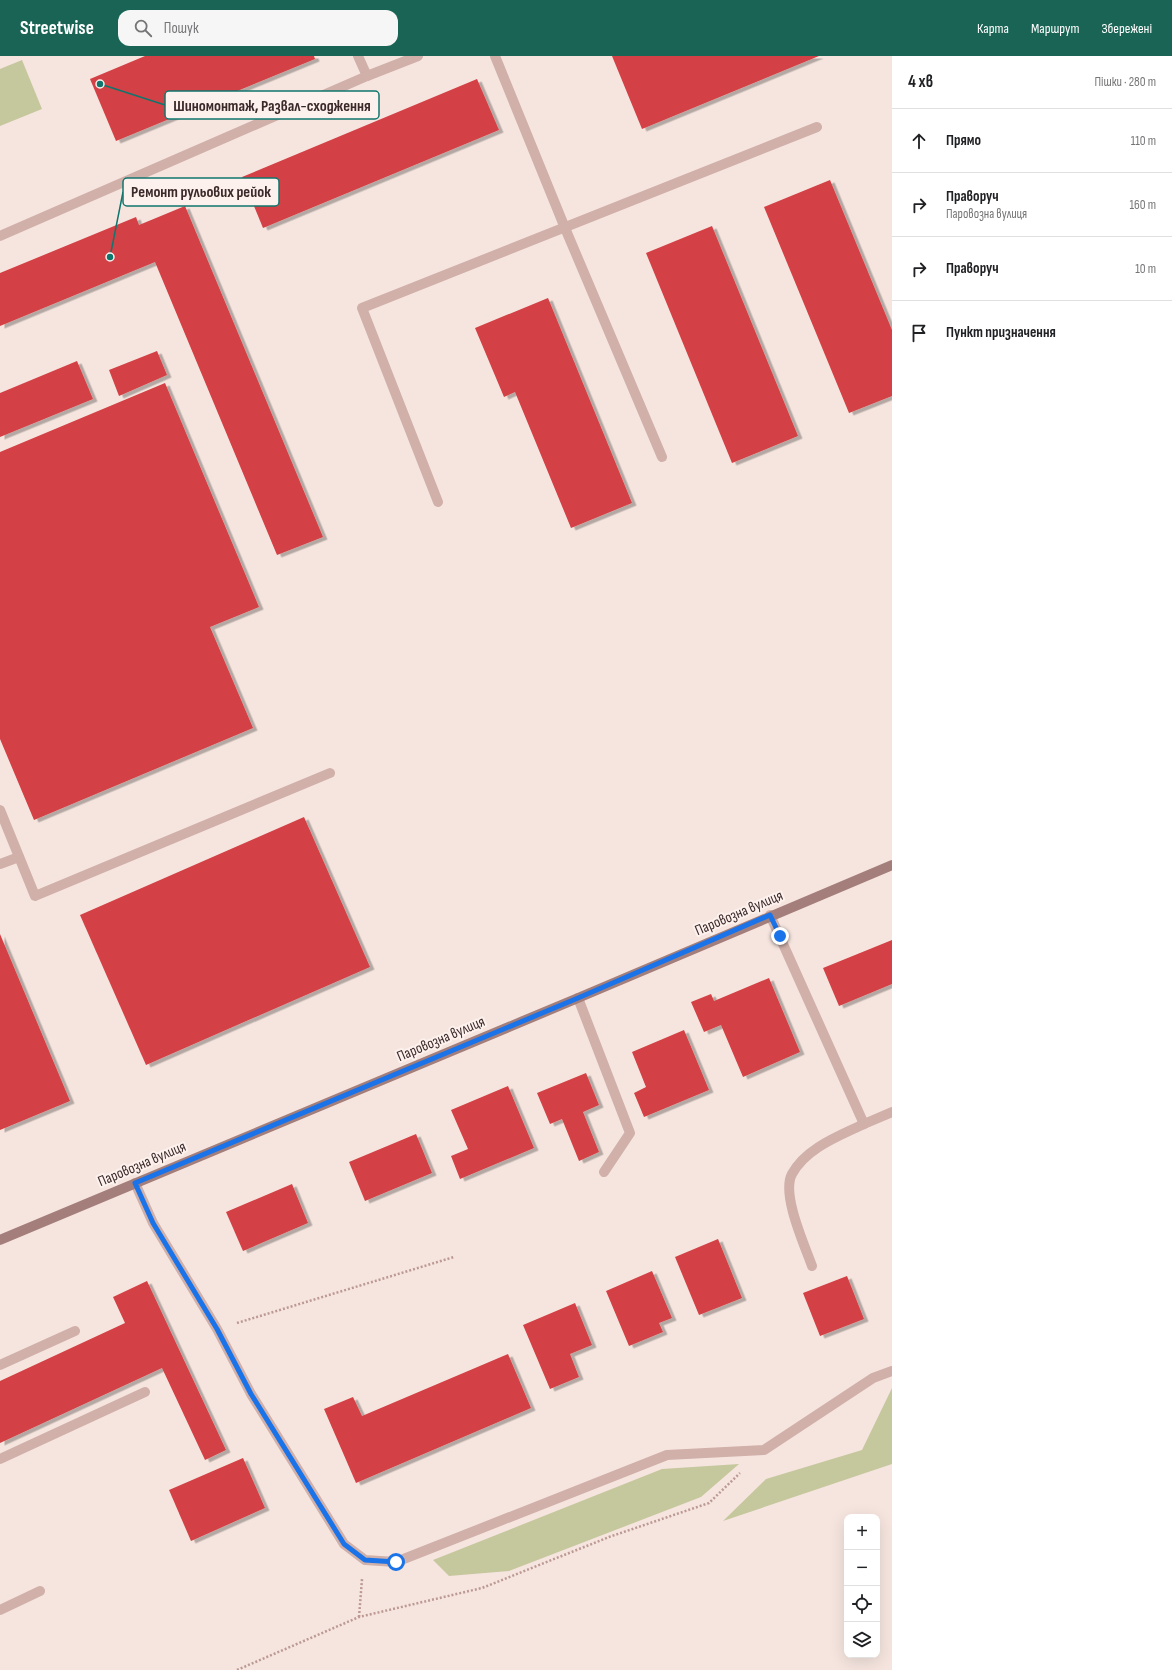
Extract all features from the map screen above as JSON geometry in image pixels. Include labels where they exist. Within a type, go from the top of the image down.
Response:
[{"type":"main road","name":"Паровозна вулиця","points":[[0,1240],[892,865]]},
{"type":"street","points":[[358,56],[367,76]]},
{"type":"street","points":[[0,236],[367,76],[418,56]]},
{"type":"street","points":[[495,56],[565,228],[662,457]]},
{"type":"street","points":[[438,502],[362,308],[817,127]]},
{"type":"street","points":[[0,810],[35,896],[330,773]]},
{"type":"street","points":[[0,864],[19,857]]},
{"type":"street","points":[[770,915],[864,1124]]},
{"type":"street","points":[[578,998],[630,1133],[604,1172]]},
{"type":"street","points":[[812,1266],[793,1215],[789,1194],[791,1175],[804,1158],[827,1142],[892,1112]]},
{"type":"street","points":[[135,1183],[153,1223],[217,1329],[251,1394],[344,1544],[365,1560],[396,1562],[667,1455],[764,1450],[873,1378],[892,1371]]},
{"type":"street","points":[[0,1365],[75,1331]]},
{"type":"street","points":[[0,1459],[145,1392]]},
{"type":"street","points":[[0,1610],[40,1591]]},
{"type":"path","points":[[217,1329],[454,1257]]},
{"type":"path","points":[[237,1670],[358,1617],[482,1588],[608,1537],[710,1503],[764,1450]]},
{"type":"path","points":[[354,1552],[362,1578],[358,1617]]},
{"type":"green space","points":[[22,60],[42,109],[0,126],[0,69]]},
{"type":"green space","points":[[892,1388],[892,1464],[723,1521],[766,1479],[862,1450]]},
{"type":"green space","points":[[739,1464],[701,1497],[509,1571],[449,1576],[433,1560],[662,1469]]},
{"type":"building","points":[[145,56],[314,56],[315,59],[116,141],[90,79]]},
{"type":"building","points":[[612,56],[819,56],[642,129]]},
{"type":"building","points":[[477,79],[499,130],[263,228],[242,177]]},
{"type":"building","points":[[830,180],[892,330],[892,396],[849,413],[764,207]]},
{"type":"building","points":[[185,206],[323,537],[277,555],[155,262],[0,326],[0,273],[136,217],[139,225]]},
{"type":"building","points":[[712,226],[798,436],[732,463],[646,253]]},
{"type":"building","points":[[548,298],[632,503],[571,528],[515,392],[504,397],[475,328]]},
{"type":"building","points":[[157,351],[167,375],[119,396],[109,370]]},
{"type":"building","points":[[77,361],[93,399],[0,437],[0,393]]},
{"type":"building","points":[[165,383],[259,607],[210,627],[253,728],[34,820],[0,739],[0,452]]},
{"type":"building","points":[[304,817],[370,967],[146,1065],[80,915]]},
{"type":"building","points":[[0,934],[70,1101],[0,1130]]},
{"type":"building","points":[[892,940],[892,984],[839,1006],[823,968]]},
{"type":"building","points":[[769,978],[800,1052],[743,1077],[721,1025],[704,1032],[691,1002],[711,994],[714,1001]]},
{"type":"building","points":[[684,1030],[709,1090],[644,1117],[634,1093],[646,1087],[632,1052]]},
{"type":"building","points":[[586,1073],[599,1105],[583,1112],[599,1152],[579,1161],[562,1119],[550,1124],[537,1093]]},
{"type":"building","points":[[508,1086],[534,1148],[460,1179],[451,1156],[468,1149],[451,1110]]},
{"type":"building","points":[[416,1134],[432,1173],[365,1201],[349,1162]]},
{"type":"building","points":[[292,1184],[308,1223],[243,1251],[226,1212]]},
{"type":"building","points":[[718,1239],[742,1298],[699,1315],[675,1257]]},
{"type":"building","points":[[652,1271],[672,1318],[659,1323],[663,1332],[629,1346],[606,1291]]},
{"type":"building","points":[[847,1276],[864,1319],[820,1336],[803,1293]]},
{"type":"building","points":[[147,1281],[226,1450],[205,1460],[162,1368],[0,1443],[0,1381],[125,1323],[113,1297]]},
{"type":"building","points":[[575,1303],[592,1345],[570,1354],[579,1377],[550,1389],[523,1325]]},
{"type":"building","points":[[508,1354],[531,1408],[356,1483],[324,1409],[353,1397],[362,1416]]},
{"type":"building","points":[[243,1458],[265,1508],[191,1541],[169,1490]]},
{"type":"place","name":"Шиномонтаж, Развал-сходження","points":[[100,84]]},
{"type":"place","name":"Ремонт рульових рейок","points":[[110,257]]},
{"type":"route","points":[[396,1562],[365,1560],[344,1544],[251,1394],[217,1329],[153,1223],[135,1183],[578,998],[770,915],[780,936]]}]
